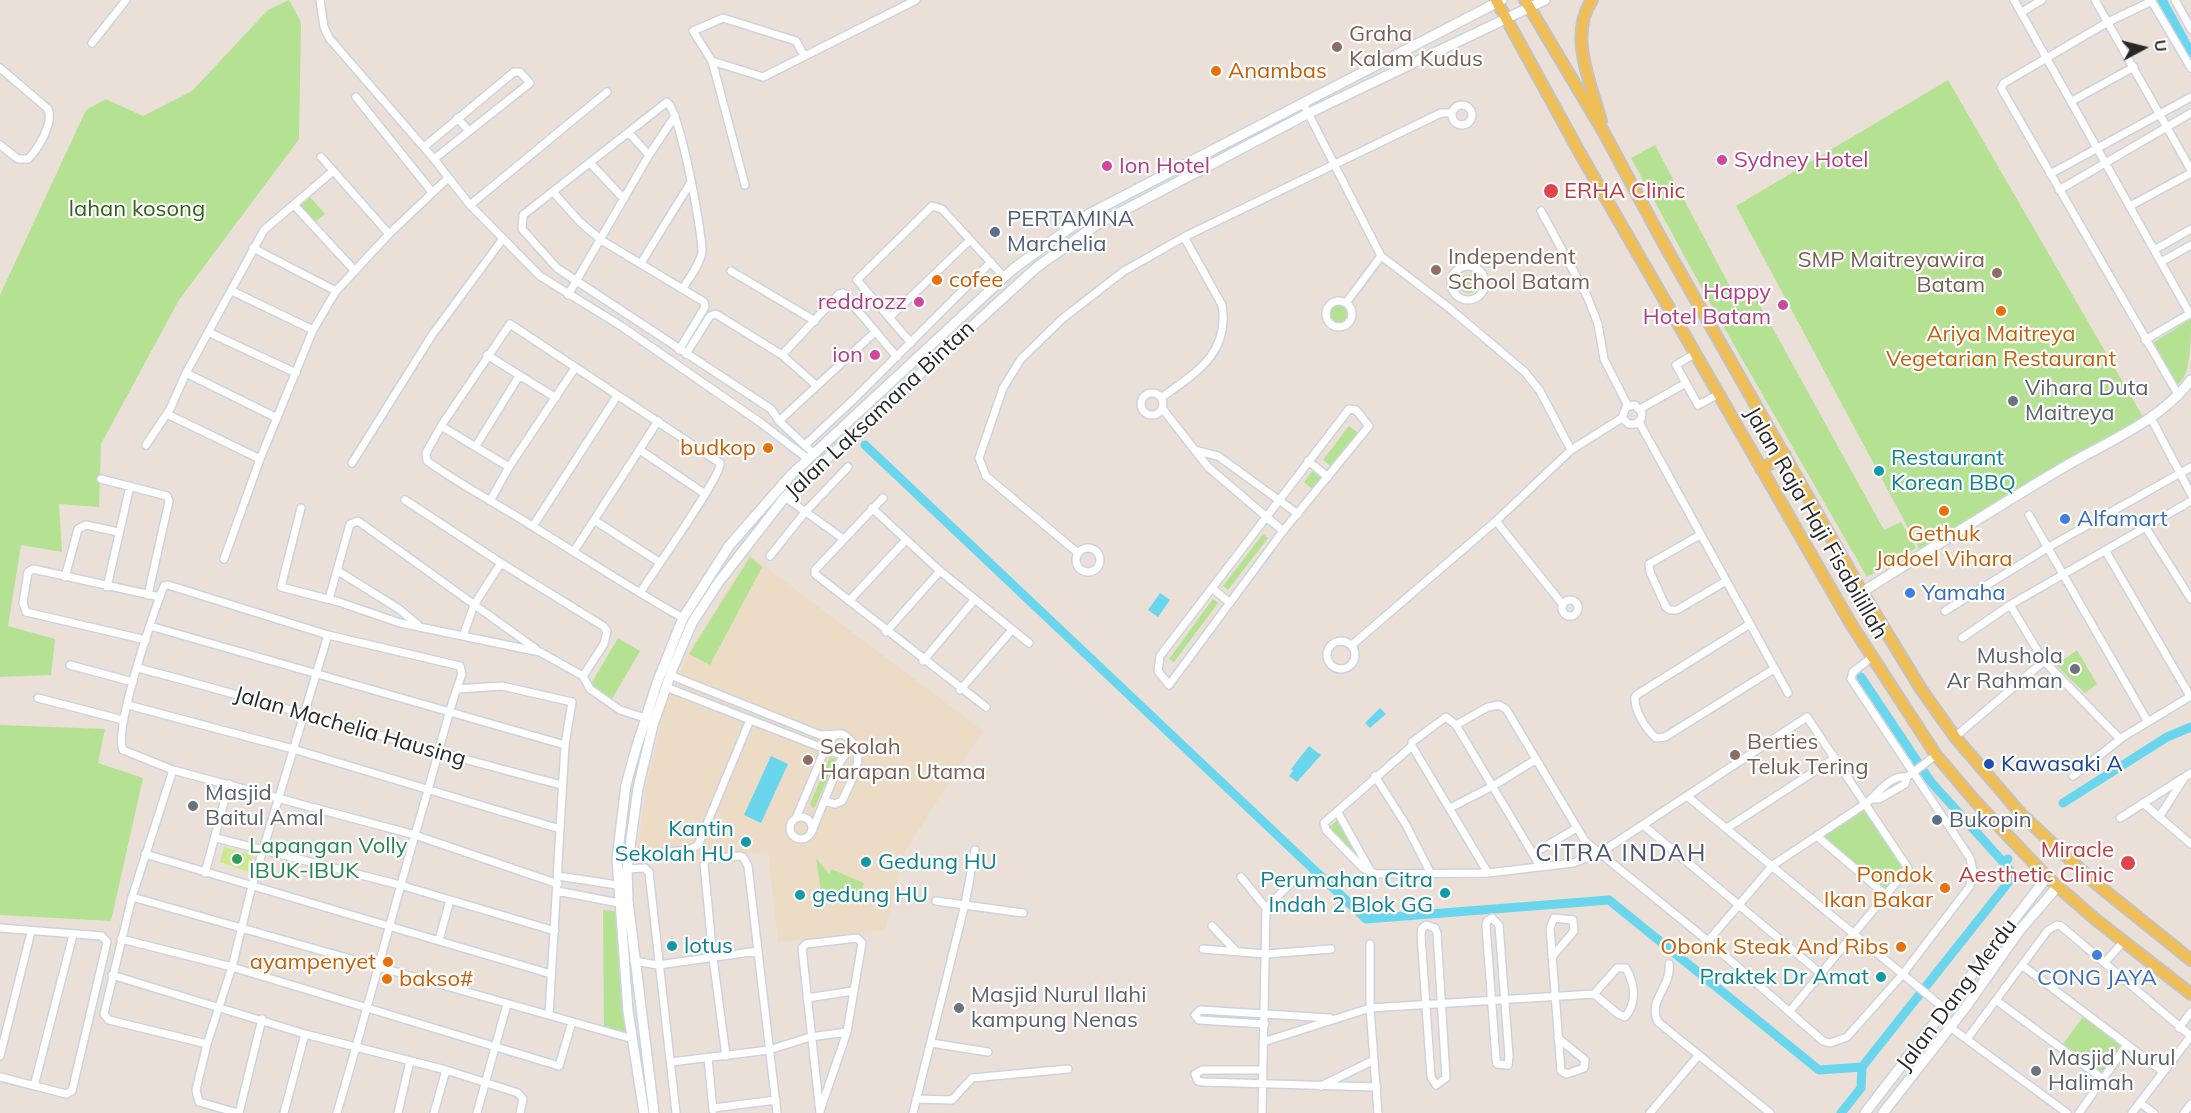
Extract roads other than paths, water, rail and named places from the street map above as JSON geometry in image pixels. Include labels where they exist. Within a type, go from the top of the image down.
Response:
[{"type":"main road","name":"Jalan Laksamana Bintan","points":[[644,1113],[633,1039],[617,885],[617,859],[627,785],[645,718],[671,643],[683,618],[729,546],[771,496],[811,456],[1004,277],[1026,258],[1089,214],[1307,109],[1506,19],[1527,4],[1545,0]]},
{"type":"main road","points":[[1592,0],[1584,15],[1581,30],[1582,48],[1603,131]]},
{"type":"main road","name":"Jalan Laksamana Bintan","points":[[654,1113],[634,962],[627,869],[638,788],[666,687],[685,637],[743,548],[785,497],[859,427],[1048,258],[1096,225],[1498,1]]},
{"type":"main road","name":"Jalan Raja Haji Fisabilillah","points":[[1498,1],[1506,19],[1761,469],[1932,759],[2047,877],[2191,994]]},
{"type":"main road","name":"Jalan Raja Haji Fisabilillah","points":[[1527,4],[1603,131],[1664,244],[1862,592],[1921,689],[1955,737],[2021,814],[2094,882],[2191,960]]},
{"type":"main road","points":[[1862,592],[2000,505],[2151,418],[2179,396],[2191,380]]},
{"type":"main road","points":[[1761,469],[1785,455]]},
{"type":"main road","points":[[627,785],[638,788]]},
{"type":"main road","name":"Jalan Dang Merdu","points":[[1865,1113],[2047,877]]},
{"type":"main road","name":"Jalan Dang Merdu","points":[[1883,1113],[2028,921],[2058,886]]},
{"type":"main road","points":[[2019,914],[2026,914],[2028,921]]},
{"type":"street","points":[[92,43],[126,0]]},
{"type":"street","points":[[320,0],[324,27],[329,38],[424,147],[470,205],[502,240],[547,282],[621,326],[811,456]]},
{"type":"street","points":[[712,61],[763,77],[916,0]]},
{"type":"street","points":[[2014,0],[2190,313],[2145,340]]},
{"type":"street","points":[[2022,12],[2042,0]]},
{"type":"street","points":[[2095,0],[2191,171],[2130,207]]},
{"type":"street","points":[[2175,0],[2191,29]]},
{"type":"street","points":[[2179,396],[2002,91],[2004,83],[2047,57],[2108,22],[2152,1],[2191,68]]},
{"type":"street","points":[[745,185],[712,61],[693,31],[723,18],[796,41],[804,56]]},
{"type":"street","points":[[2072,101],[2134,67]]},
{"type":"street","points":[[0,68],[51,114],[48,125],[28,159],[18,159],[0,145]]},
{"type":"street","points":[[424,147],[514,72],[525,75],[530,83],[434,159]]},
{"type":"street","points":[[470,205],[607,92]]},
{"type":"street","points":[[356,97],[432,192]]},
{"type":"street","points":[[2050,174],[2191,97]]},
{"type":"street","points":[[683,288],[702,249],[692,182],[675,116],[670,103],[666,103],[523,215],[522,229],[550,261],[577,281],[626,311],[683,352],[771,409],[779,421],[805,445],[811,456]]},
{"type":"street","points":[[1307,109],[1381,256],[1448,307],[1525,372],[1540,391],[1571,450]]},
{"type":"street","points":[[1078,552],[986,476],[979,458],[1003,388],[1014,367],[1039,339],[1124,271],[1184,237],[1334,164],[1441,113],[1452,113]]},
{"type":"street","points":[[2059,190],[2191,113]]},
{"type":"street","points":[[568,295],[649,155],[675,116]]},
{"type":"street","points":[[457,118],[469,132]]},
{"type":"street","points":[[629,133],[649,155]]},
{"type":"street","points":[[321,157],[388,234]]},
{"type":"street","points":[[591,164],[624,198]]},
{"type":"street","points":[[146,445],[166,414],[253,248],[268,224],[332,172]]},
{"type":"street","points":[[224,559],[260,459],[313,330],[336,291],[388,234],[448,178]]},
{"type":"street","points":[[641,263],[692,182]]},
{"type":"street","points":[[554,193],[580,222],[601,240],[683,288],[705,305],[683,352]]},
{"type":"street","points":[[294,205],[355,271]]},
{"type":"street","points":[[911,344],[890,317],[858,283],[858,275],[932,206],[942,210],[1004,277]]},
{"type":"street","points":[[1541,211],[1587,296],[1598,324],[1604,359],[1628,406]]},
{"type":"street","points":[[2154,250],[2191,229]]},
{"type":"street","points":[[1161,398],[1210,359],[1216,349],[1224,316],[1222,305],[1184,237]]},
{"type":"street","points":[[352,463],[432,334],[502,240]]},
{"type":"street","points":[[890,317],[970,240]]},
{"type":"street","points":[[2161,262],[2191,244]]},
{"type":"street","points":[[253,248],[336,291]]},
{"type":"street","points":[[1346,303],[1381,256]]},
{"type":"street","points":[[805,445],[911,344],[991,262]]},
{"type":"street","points":[[1469,266],[1479,270],[1485,286],[1480,296],[1469,301],[1458,297],[1452,288],[1455,273],[1469,266]]},
{"type":"street","points":[[731,271],[815,321]]},
{"type":"street","points":[[232,291],[313,330]]},
{"type":"street","points":[[782,355],[839,294],[843,293],[897,357]]},
{"type":"street","points":[[1448,307],[1458,297]]},
{"type":"street","points":[[683,352],[713,314],[782,355],[817,386]]},
{"type":"street","points":[[640,593],[720,471],[720,463],[510,324],[441,426],[426,453],[427,462],[640,593],[683,618]]},
{"type":"street","points":[[208,332],[296,372]]},
{"type":"street","points":[[779,421],[876,332]]},
{"type":"street","points":[[1696,353],[1676,365],[1698,405],[1719,394]]},
{"type":"street","points":[[487,355],[556,398]]},
{"type":"street","points":[[490,501],[509,467],[575,368]]},
{"type":"street","points":[[186,373],[277,418]]},
{"type":"street","points":[[476,446],[519,376]]},
{"type":"street","points":[[1640,409],[1686,383]]},
{"type":"street","points":[[1162,408],[1158,414],[1151,415],[1145,413],[1141,406],[1148,394],[1156,394],[1161,398],[1162,408],[1198,451],[1208,467],[1283,531]]},
{"type":"street","points":[[533,526],[617,396]]},
{"type":"street","points":[[853,400],[862,409]]},
{"type":"street","points":[[1352,645],[1496,521],[1571,450],[1622,418],[1628,406],[1635,405],[1640,409],[1642,416],[1639,422]]},
{"type":"street","points":[[1356,410],[1369,426],[1283,531],[1169,685],[1158,671],[1160,656],[1278,500],[1347,411],[1356,410]]},
{"type":"street","points":[[166,414],[260,459]]},
{"type":"street","points":[[1622,418],[1629,424],[1639,422]]},
{"type":"street","points":[[2151,418],[2191,494]]},
{"type":"street","points":[[574,551],[658,421]]},
{"type":"street","points":[[1639,422],[1788,693]]},
{"type":"street","points":[[441,426],[509,467]]},
{"type":"street","points":[[640,450],[705,494]]},
{"type":"street","points":[[1198,451],[1218,456],[1298,514]]},
{"type":"street","points":[[1308,461],[1328,477]]},
{"type":"street","points":[[770,556],[806,511],[848,467]]},
{"type":"street","points":[[1945,611],[2046,548],[2191,467]]},
{"type":"street","points":[[101,479],[164,494],[169,501],[148,595]]},
{"type":"street","points":[[107,587],[130,486]]},
{"type":"street","points":[[785,497],[842,538]]},
{"type":"street","points":[[883,498],[842,538],[814,572],[886,632],[960,690],[986,707]]},
{"type":"street","points":[[405,500],[501,564],[600,623],[607,631],[604,644],[582,676]]},
{"type":"street","points":[[1962,638],[2010,605],[2191,501]]},
{"type":"street","points":[[302,508],[281,587],[329,599],[400,623],[540,652]]},
{"type":"street","points":[[872,508],[905,541],[1029,643]]},
{"type":"street","points":[[2029,515],[2062,577],[2148,722]]},
{"type":"street","points":[[594,520],[659,562]]},
{"type":"street","points":[[329,599],[350,524],[358,521],[540,652],[582,676],[587,687],[613,705],[645,718]]},
{"type":"street","points":[[1496,521],[1563,605]]},
{"type":"street","points":[[65,577],[78,529],[86,525],[118,532]]},
{"type":"street","points":[[2146,528],[2191,599]]},
{"type":"street","points":[[1700,535],[1649,564],[1650,572],[1666,607],[1670,610],[1677,610],[1726,581]]},
{"type":"street","points":[[849,602],[905,541]]},
{"type":"street","points":[[2073,776],[2121,739],[2191,696],[2105,550]]},
{"type":"street","points":[[463,636],[474,605],[501,564]]},
{"type":"street","points":[[146,640],[24,610],[28,572],[33,569],[160,597]]},
{"type":"street","points":[[886,632],[940,571]]},
{"type":"street","points":[[338,572],[399,609],[419,626]]},
{"type":"street","points":[[337,1113],[400,885],[415,835],[429,788],[449,712],[462,674],[460,666],[328,635],[168,585],[164,586],[123,720],[120,745],[126,753],[173,770],[415,835],[557,887],[619,903]]},
{"type":"street","points":[[1212,588],[1230,603]]},
{"type":"street","points":[[923,661],[975,599]]},
{"type":"street","points":[[2010,605],[2044,661],[2121,739]]},
{"type":"street","points":[[1750,624],[1638,694],[1635,697],[1635,707],[1651,734],[1656,738],[1665,737],[1774,669]]},
{"type":"street","name":"Jalan Machelia Hausing","points":[[150,626],[565,745]]},
{"type":"street","points":[[960,690],[1012,630]]},
{"type":"street","points":[[262,1019],[239,1113],[203,1104],[197,1098],[196,1090],[207,1044],[232,967],[252,886],[328,635]]},
{"type":"street","points":[[1338,641],[1352,645],[1355,660],[1349,668],[1339,670],[1331,665],[1327,656],[1330,646],[1338,641]]},
{"type":"street","points":[[1456,725],[1488,706],[1499,705],[1506,710],[1575,829],[1600,853],[1708,941],[1823,1041],[1839,1042],[1847,1037],[1902,975],[1970,886],[1973,870],[1970,858],[1851,679],[1853,672],[1871,658]]},
{"type":"street","points":[[1955,737],[2044,661]]},
{"type":"street","points":[[70,665],[133,682]]},
{"type":"street","name":"Jalan Machelia Hausing","points":[[138,668],[304,712],[438,753],[562,785]]},
{"type":"street","points":[[670,675],[820,735],[839,734],[848,738],[856,745],[860,757],[843,799],[835,804],[824,801]]},
{"type":"street","points":[[457,689],[502,686],[572,702],[565,745],[562,785],[549,1016]]},
{"type":"street","points":[[666,687],[833,752],[842,754],[848,751]]},
{"type":"street","points":[[38,698],[123,720]]},
{"type":"street","points":[[128,705],[293,749],[560,828]]},
{"type":"street","points":[[1540,866],[1456,725],[1446,717],[1412,742],[1412,746],[1324,823],[1324,827],[1363,868],[1371,873],[1384,875],[1430,872],[1488,873],[1573,863],[1600,853],[1807,717],[1868,802],[1908,865],[1908,871],[1790,1011]]},
{"type":"street","points":[[628,856],[688,850],[698,845],[750,720]]},
{"type":"street","points":[[833,752],[831,740],[839,734]]},
{"type":"street","points":[[825,749],[790,827],[794,836],[804,838],[812,831],[840,762],[848,751],[850,744],[848,738]]},
{"type":"street","points":[[1412,746],[1488,873]]},
{"type":"street","points":[[1727,828],[1835,758]]},
{"type":"street","points":[[1708,941],[1773,865],[1868,802],[1879,799],[1905,784],[1913,773],[1932,759]]},
{"type":"street","points":[[1450,808],[1493,786],[1535,760]]},
{"type":"street","points":[[173,770],[132,897],[104,1014],[109,1020],[207,1044]]},
{"type":"street","points":[[2120,818],[2188,775]]},
{"type":"street","points":[[2159,817],[2188,775]]},
{"type":"street","points":[[1375,776],[1406,825],[1430,872]]},
{"type":"street","points":[[205,873],[229,784]]},
{"type":"street","points":[[1687,796],[1946,1010]]},
{"type":"street","points":[[2143,803],[2191,844]]},
{"type":"street","points":[[1337,811],[1371,873]]},
{"type":"street","points":[[796,818],[807,818],[812,831]]},
{"type":"street","points":[[1643,825],[1820,973]]},
{"type":"street","points":[[1534,853],[1575,829]]},
{"type":"street","points":[[1818,837],[1887,896]]},
{"type":"street","points":[[216,838],[400,885],[555,931]]},
{"type":"street","points":[[913,1113],[965,904],[975,850]]},
{"type":"street","points":[[145,855],[552,974]]},
{"type":"street","points":[[726,1056],[704,872],[707,859],[740,856],[747,861],[777,1113]]},
{"type":"street","points":[[627,869],[645,868],[649,872],[676,1113]]},
{"type":"street","points":[[558,876],[617,885]]},
{"type":"street","points":[[1241,877],[1266,908],[1262,1113]]},
{"type":"street","points":[[1266,908],[1292,882]]},
{"type":"street","points":[[132,897],[633,1039]]},
{"type":"street","points":[[439,940],[450,900]]},
{"type":"street","points":[[936,901],[1023,913]]},
{"type":"street","points":[[1552,957],[1574,931],[1573,920],[1559,917],[1551,921],[1552,957],[1558,1038],[1563,1073],[1584,1068],[1585,1060],[1558,1038]]},
{"type":"street","points":[[1492,918],[1499,925],[1504,999],[1509,1062],[1504,1066],[1497,1064],[1491,1000],[1486,926],[1487,921],[1492,918]]},
{"type":"street","points":[[1967,1039],[2024,966],[2048,930],[2057,925],[2105,962],[2191,1036],[2132,1113]]},
{"type":"street","points":[[1212,926],[1236,951]]},
{"type":"street","points":[[1426,926],[1435,928],[1437,933],[1441,1002],[1446,1078],[1436,1085],[1431,1077],[1421,935],[1422,928],[1426,926]]},
{"type":"street","points":[[0,928],[102,936],[106,942],[72,1090],[66,1094],[0,1077]]},
{"type":"street","points":[[0,1056],[31,932]]},
{"type":"street","points":[[34,1086],[73,935]]},
{"type":"street","points":[[121,939],[232,967],[560,1066],[572,1022]]},
{"type":"street","points":[[861,940],[847,1032],[820,1112],[802,950],[806,944],[861,940]]},
{"type":"street","points":[[2105,962],[2124,940]]},
{"type":"street","points":[[1370,944],[1370,1008],[1378,1113]]},
{"type":"street","points":[[1203,950],[1266,954],[1331,949]]},
{"type":"street","points":[[634,962],[658,965],[758,951]]},
{"type":"street","points":[[1669,964],[1667,984],[1658,995],[1654,1013],[1658,1022],[1770,1113]]},
{"type":"street","points":[[2024,966],[2126,1046],[2162,1071]]},
{"type":"street","points":[[1263,1042],[1370,1008],[1426,1003],[1594,994],[1625,1017],[1632,1008],[1634,993],[1626,968],[1617,968],[1594,994]]},
{"type":"street","points":[[112,975],[305,1034],[410,1060],[522,1094],[520,1113]]},
{"type":"street","points":[[807,998],[853,991]]},
{"type":"street","points":[[1997,1001],[2103,1079]]},
{"type":"street","points":[[477,1113],[507,1004]]},
{"type":"street","points":[[1265,1024],[1199,1020],[1195,1015],[1200,1010],[1335,1018]]},
{"type":"street","points":[[2179,1028],[2191,1012]]},
{"type":"street","points":[[1950,1027],[2067,1113]]},
{"type":"street","points":[[671,1062],[769,1050],[810,1037],[847,1032]]},
{"type":"street","points":[[284,1113],[305,1034]]},
{"type":"street","points":[[932,1043],[988,1052]]},
{"type":"street","points":[[2079,1113],[2126,1046]]},
{"type":"street","points":[[1650,1113],[1698,1056]]},
{"type":"street","points":[[708,1058],[713,1111],[776,1100]]},
{"type":"street","points":[[398,1113],[410,1060]]},
{"type":"street","points":[[1319,1087],[1374,1060]]},
{"type":"street","points":[[916,1099],[952,1100],[972,1078],[1068,1069]]},
{"type":"street","points":[[434,1113],[446,1070]]},
{"type":"street","points":[[1263,1070],[1202,1070],[1195,1074],[1198,1081],[1203,1082],[1377,1087]]},
{"type":"street","points":[[2140,1102],[2154,1113]]},
{"type":"street","points":[[2184,1113],[2191,1104]]},
{"type":"water","points":[[1160,593],[1170,600],[1158,617],[1148,610]]},
{"type":"water","points":[[1380,708],[1386,714],[1370,728],[1365,723]]},
{"type":"water","points":[[1309,746],[1321,755],[1297,782],[1289,776],[1293,771],[1291,769]]},
{"type":"water","points":[[771,756],[788,764],[761,823],[744,815]]},
{"type":"waterway","points":[[2162,0],[2191,53]]},
{"type":"waterway","points":[[865,445],[1366,919],[1609,900],[1819,1070],[1862,1067]]},
{"type":"waterway","points":[[1861,677],[1931,782],[2004,863],[2008,859]]},
{"type":"waterway","points":[[2063,803],[2167,737],[2191,727]]},
{"type":"waterway","points":[[1841,1113],[1861,1088],[1862,1067],[2011,879],[2011,872],[2004,863]]},
{"type":"place","name":"Graha Kalam Kudus","points":[[1337,47]]},
{"type":"place","name":"Anambas","points":[[1216,71]]},
{"type":"place","name":"Sydney Hotel","points":[[1722,160]]},
{"type":"place","name":"Ion Hotel","points":[[1107,166]]},
{"type":"place","name":"ERHA Clinic","points":[[1551,191]]},
{"type":"place","name":"PERTAMINA Marchelia","points":[[995,232]]},
{"type":"place","name":"Independent School Batam","points":[[1436,270]]},
{"type":"place","name":"SMP Maitreyawira Batam","points":[[1997,273]]},
{"type":"place","name":"cofee","points":[[937,280]]},
{"type":"place","name":"reddrozz","points":[[919,302]]},
{"type":"place","name":"Happy Hotel Batam","points":[[1783,305]]},
{"type":"place","name":"Ariya Maitreya Vegetarian Restaurant","points":[[2001,311]]},
{"type":"place","name":"ion","points":[[875,355]]},
{"type":"place","name":"Vihara Duta Maitreya","points":[[2013,401]]},
{"type":"place","name":"budkop","points":[[768,448]]},
{"type":"place","name":"Restaurant Korean BBQ","points":[[1879,471]]},
{"type":"place","name":"Gethuk Jadoel Vihara","points":[[1944,511]]},
{"type":"place","name":"Alfamart","points":[[2065,519]]},
{"type":"place","name":"Yamaha","points":[[1910,593]]},
{"type":"place","name":"Mushola Ar Rahman","points":[[2075,669]]},
{"type":"place","name":"Berties Teluk Tering","points":[[1735,755]]},
{"type":"place","name":"Sekolah Harapan Utama","points":[[808,760]]},
{"type":"place","name":"Kawasaki A","points":[[1989,764]]},
{"type":"place","name":"Masjid Baitul Amal","points":[[193,806]]},
{"type":"place","name":"Bukopin","points":[[1937,820]]},
{"type":"place","name":"Kantin Sekolah HU","points":[[746,842]]},
{"type":"place","name":"Lapangan Volly IBUK-IBUK","points":[[237,859]]},
{"type":"place","name":"Gedung HU","points":[[866,862]]},
{"type":"place","name":"Miracle Aesthetic Clinic","points":[[2128,863]]},
{"type":"place","name":"Pondok Ikan Bakar","points":[[1945,888]]},
{"type":"place","name":"Perumahan Citra Indah 2 Blok GG","points":[[1445,893]]},
{"type":"place","name":"gedung HU","points":[[800,895]]},
{"type":"place","name":"lotus","points":[[672,946]]},
{"type":"place","name":"Obonk Steak And Ribs","points":[[1901,947]]},
{"type":"place","name":"CONG JAYA","points":[[2097,955]]},
{"type":"place","name":"ayampenyet","points":[[388,962]]},
{"type":"place","name":"Praktek Dr Amat","points":[[1881,977]]},
{"type":"place","name":"bakso#","points":[[387,979]]},
{"type":"place","name":"Masjid Nurul Ilahi kampung Nenas","points":[[959,1008]]},
{"type":"place","name":"Masjid Nurul Halimah","points":[[2036,1071]]},
{"type":"district","name":"CITRA INDAH","points":[[1621,854]]},
{"type":"park label","name":"lahan kosong","points":[[137,209]]}]
